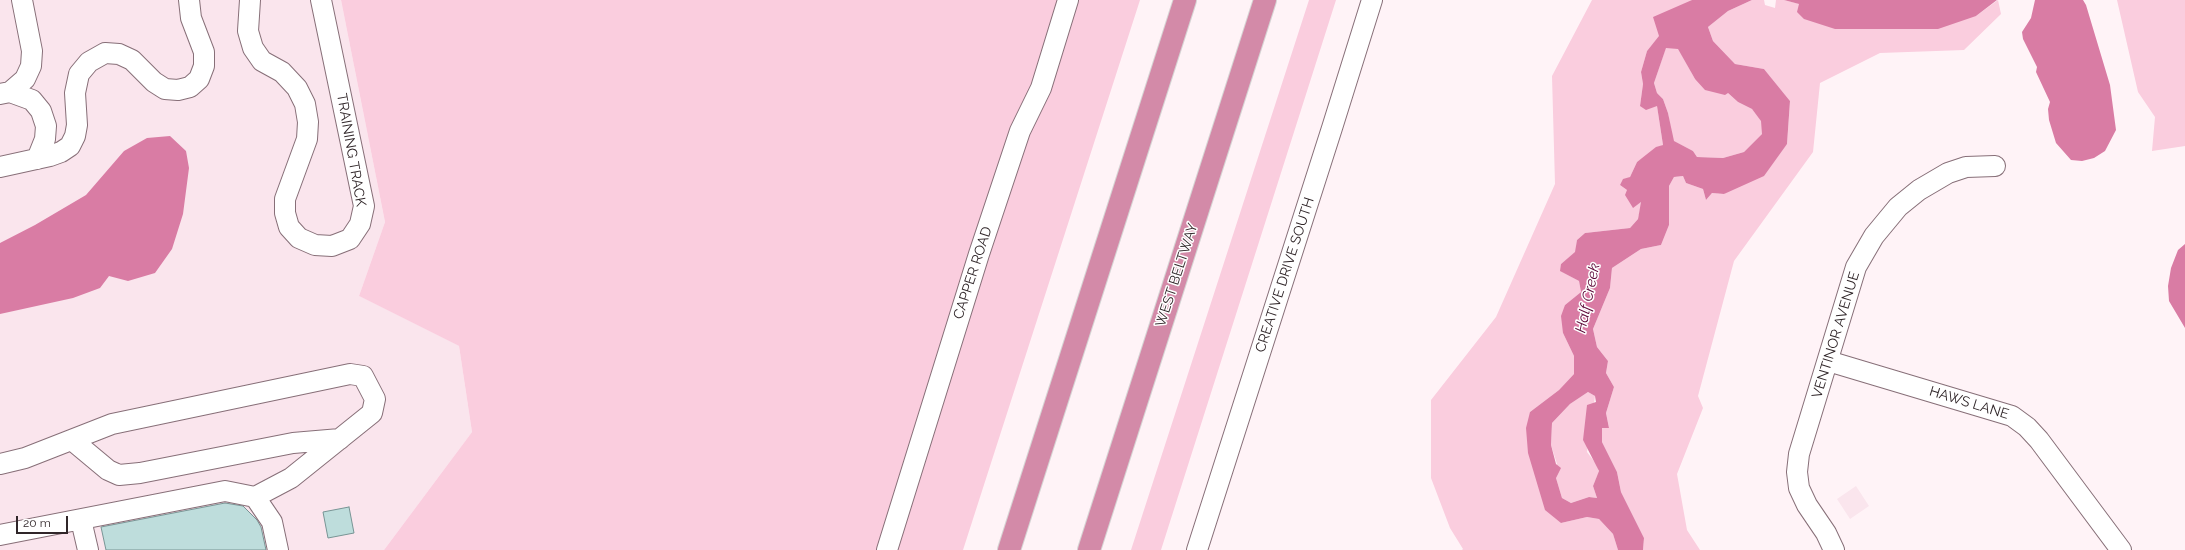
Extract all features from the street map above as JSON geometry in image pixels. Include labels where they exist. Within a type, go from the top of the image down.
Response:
[{"type":"highway","points":[[1009,550],[1185,0]]},
{"type":"highway","name":"WEST BELTWAY","points":[[1089,550],[1265,0]]},
{"type":"street","points":[[5,93],[25,79],[31,66],[32,51],[22,0]]},
{"type":"street","points":[[0,167],[62,152],[70,146],[78,125],[75,93],[79,74],[89,62],[105,53],[119,54],[132,60],[154,82],[165,90],[178,90],[190,87],[199,79],[204,66],[204,52],[191,18],[189,0]]},
{"type":"street","name":"TRAINING TRACK","points":[[250,0],[248,32],[253,48],[262,60],[282,72],[297,88],[305,104],[308,122],[307,138],[284,199],[285,213],[289,227],[299,238],[315,245],[332,246],[350,239],[360,224],[364,206],[321,0]]},
{"type":"street","name":"CAPPER ROAD","points":[[887,550],[981,247],[1020,131],[1040,88],[1068,0]]},
{"type":"street","name":"CREATIVE DRIVE SOUTH","points":[[1197,550],[1372,0]]},
{"type":"street","points":[[5,93],[32,100],[41,111],[46,126],[45,139],[37,159]]},
{"type":"street","name":"VENTINOR AVENUE","points":[[1834,550],[1826,533],[1807,505],[1799,488],[1797,472],[1799,454],[1828,361],[1847,293],[1856,268],[1874,236],[1893,213],[1919,190],[1948,173],[1966,167],[1995,166]]},
{"type":"street","name":"HAWS LANE","points":[[1828,361],[2012,416],[2027,427],[2040,440],[2121,550]]},
{"type":"street","points":[[0,464],[25,458],[112,424],[350,374],[364,376],[375,399],[372,413],[291,478],[255,497],[225,491],[0,535]]},
{"type":"street","points":[[72,440],[108,470],[119,475],[140,473],[293,443],[340,439]]},
{"type":"street","points":[[255,497],[272,522],[278,550]]},
{"type":"street","points":[[82,520],[88,550]]},
{"type":"shaded area","points":[[0,0],[341,0],[385,222],[359,296],[459,346],[472,432],[384,550],[0,550]]},
{"type":"shaded area","points":[[341,0],[1140,0],[963,550],[384,550],[472,432],[459,346],[359,296],[385,222]]},
{"type":"shaded area","points":[[1309,0],[1336,0],[1161,550],[1131,550]]},
{"type":"shaded area","points":[[1592,0],[1692,0],[1647,51],[1641,72],[1643,84],[1640,106],[1657,106],[1663,145],[1637,162],[1630,177],[1620,185],[1627,190],[1633,207],[1642,201],[1638,219],[1630,228],[1585,233],[1577,240],[1576,252],[1561,264],[1561,271],[1579,281],[1581,292],[1565,305],[1563,333],[1574,356],[1574,374],[1559,390],[1530,412],[1561,523],[1587,517],[1599,519],[1613,534],[1618,550],[1462,550],[1463,549],[1450,528],[1431,478],[1431,400],[1496,317],[1555,184],[1552,76]]},
{"type":"shaded area","points":[[1752,0],[1764,0],[1765,5],[1775,8],[1776,0],[1784,0],[1800,4],[1976,16],[1998,0],[2001,14],[1964,50],[1880,53],[1820,83],[1813,152],[1734,261],[1698,396],[1703,408],[1677,474],[1687,530],[1700,550],[1643,550],[1644,538],[1621,492],[1617,472],[1602,442],[1602,428],[1609,428],[1606,413],[1614,387],[1606,373],[1608,361],[1597,347],[1593,329],[1610,288],[1612,268],[1641,249],[1661,245],[1669,225],[1669,186],[1674,177],[1683,176],[1686,183],[1703,189],[1706,200],[1712,193],[1724,194],[1787,144],[1790,101],[1764,69],[1735,64],[1713,41],[1708,27],[1728,11]]},
{"type":"shaded area","points":[[2117,0],[2185,0],[2185,146],[2152,151],[2155,117],[2138,92]]},
{"type":"shaded area","points":[[1666,47],[1678,48],[1695,79],[1728,93],[1738,102],[1752,109],[1762,121],[1762,134],[1744,152],[1723,158],[1697,157],[1693,151],[1673,141],[1668,113],[1663,99],[1657,93],[1654,83]]},
{"type":"shaded area","points":[[1588,392],[1595,396],[1587,452],[1597,465],[1599,472],[1593,486],[1597,498],[1589,497],[1571,503],[1562,498],[1556,478],[1557,464],[1551,445],[1552,423],[1570,404]]},
{"type":"shaded area","points":[[1856,486],[1869,506],[1850,519],[1837,499]]},
{"type":"water","name":"Half Creek","points":[[1692,0],[1752,0],[1728,11],[1708,27],[1713,41],[1735,64],[1764,69],[1790,101],[1787,144],[1764,176],[1724,194],[1712,193],[1706,200],[1703,189],[1686,183],[1683,176],[1674,177],[1669,186],[1669,225],[1661,245],[1641,249],[1612,268],[1610,288],[1593,329],[1597,347],[1608,361],[1606,373],[1614,387],[1606,413],[1609,428],[1602,428],[1602,442],[1617,472],[1621,492],[1644,538],[1643,550],[1618,550],[1613,534],[1599,519],[1587,517],[1561,523],[1545,510],[1528,453],[1526,428],[1530,412],[1559,390],[1574,374],[1574,356],[1563,333],[1561,316],[1565,305],[1581,292],[1579,281],[1560,271],[1561,264],[1575,252],[1577,240],[1585,233],[1630,228],[1638,219],[1641,202],[1633,208],[1625,195],[1627,190],[1620,185],[1623,179],[1630,177],[1637,162],[1656,147],[1663,145],[1657,106],[1646,110],[1640,106],[1643,84],[1641,72],[1647,51],[1659,36],[1653,17]],"holes":[[[1666,48],[1678,49],[1695,79],[1705,90],[1725,95],[1728,93],[1738,102],[1752,109],[1761,121],[1762,134],[1744,152],[1723,158],[1697,157],[1693,151],[1674,141],[1668,113],[1663,99],[1657,93],[1654,83]],[[1588,392],[1595,396],[1596,402],[1587,405],[1583,440],[1599,471],[1593,486],[1597,498],[1589,497],[1571,503],[1562,498],[1556,478],[1561,468],[1556,464],[1551,445],[1552,423],[1570,404]]]},
{"type":"water","points":[[1784,0],[1997,0],[1976,16],[1938,29],[1835,29],[1804,19],[1797,12],[1799,4]]},
{"type":"water","points":[[2035,0],[2083,0],[2086,5],[2110,85],[2116,130],[2105,151],[2094,158],[2082,161],[2071,160],[2056,143],[2049,120],[2048,109],[2050,102],[2036,72],[2037,67],[2023,39],[2022,32],[2031,18]]},
{"type":"water","points":[[170,136],[186,151],[189,168],[183,214],[172,249],[155,273],[128,281],[109,276],[100,288],[73,298],[0,314],[0,243],[35,225],[86,195],[124,151],[147,138]]},
{"type":"water","points":[[2185,244],[2185,328],[2169,301],[2168,286],[2171,268],[2178,250]]},
{"type":"building","points":[[225,503],[243,506],[257,520],[261,527],[266,550],[106,550],[101,527]]},
{"type":"building","points":[[349,507],[354,533],[328,538],[323,512]]}]
